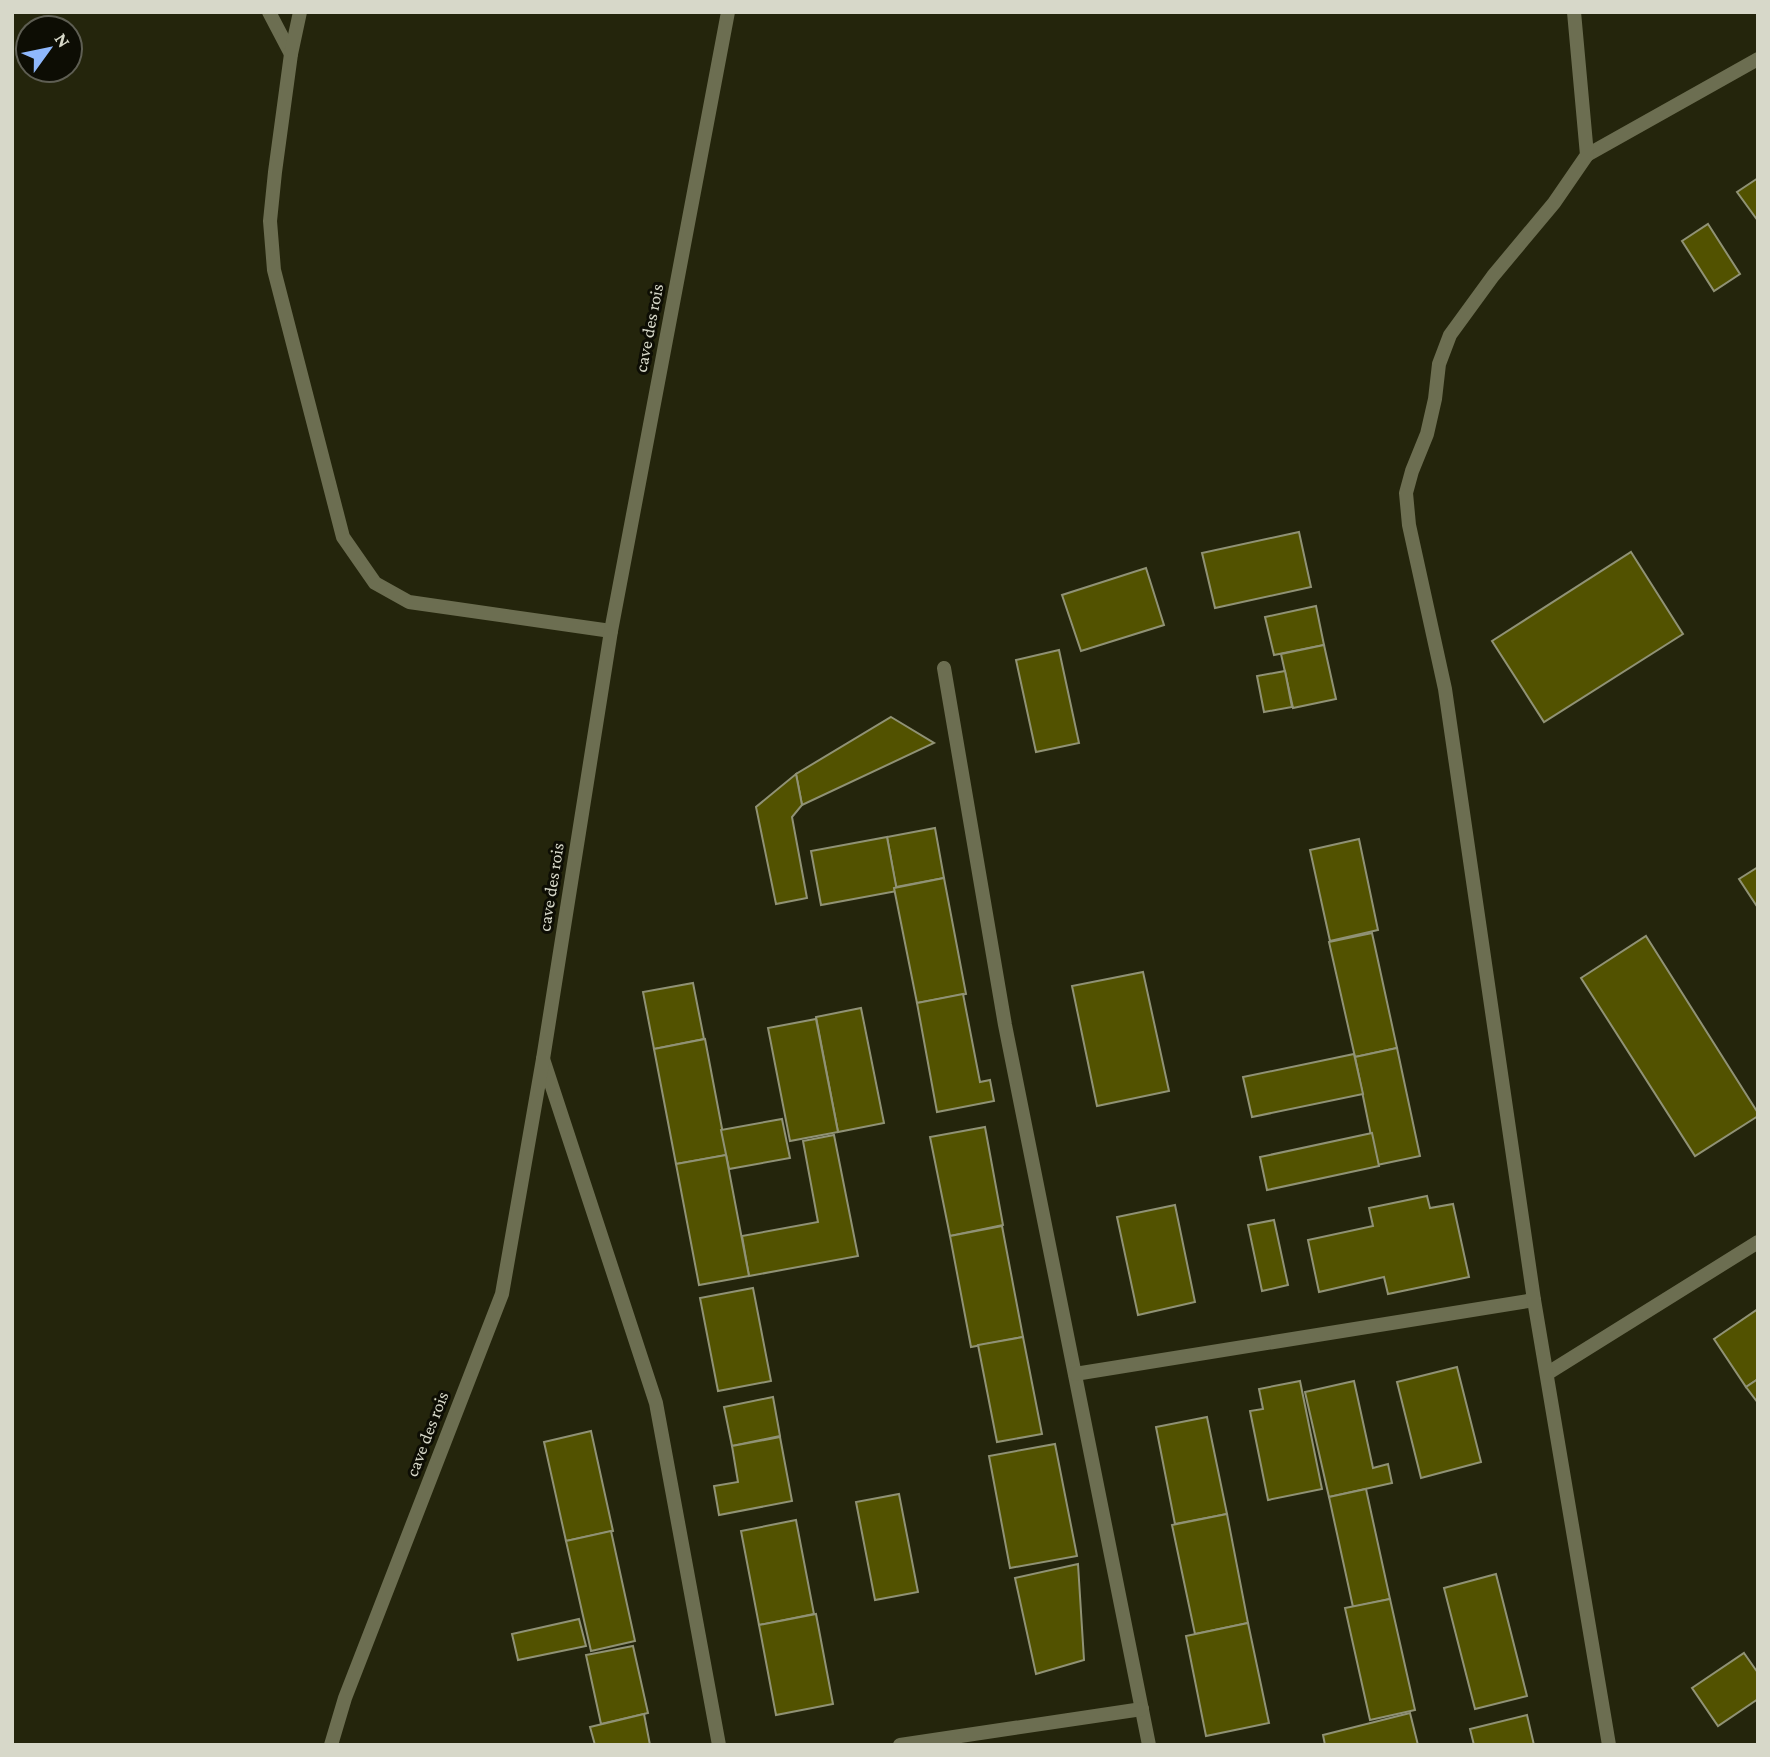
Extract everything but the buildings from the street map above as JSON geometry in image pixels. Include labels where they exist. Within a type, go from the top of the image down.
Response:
[{"type":"street","points":[[269,12],[291,54]]},
{"type":"street","points":[[300,12],[291,54],[270,221],[274,270],[343,537],[375,583],[409,602],[611,631]]},
{"type":"street","name":"cave des rois","points":[[331,1745],[345,1698],[502,1294],[543,1059],[611,631],[728,12]]},
{"type":"street","points":[[1574,12],[1587,156]]},
{"type":"street","points":[[1609,1745],[1534,1300],[1445,689],[1409,525],[1406,494],[1427,434],[1439,364],[1450,335],[1493,276],[1554,203],[1587,156],[1758,59]]},
{"type":"street","points":[[944,668],[1004,1026],[1149,1745]]},
{"type":"street","points":[[543,1059],[656,1402],[719,1745]]},
{"type":"street","points":[[1548,1373],[1758,1242]]},
{"type":"street","points":[[1075,1374],[1534,1300]]},
{"type":"street","points":[[900,1745],[1142,1709]]}]
